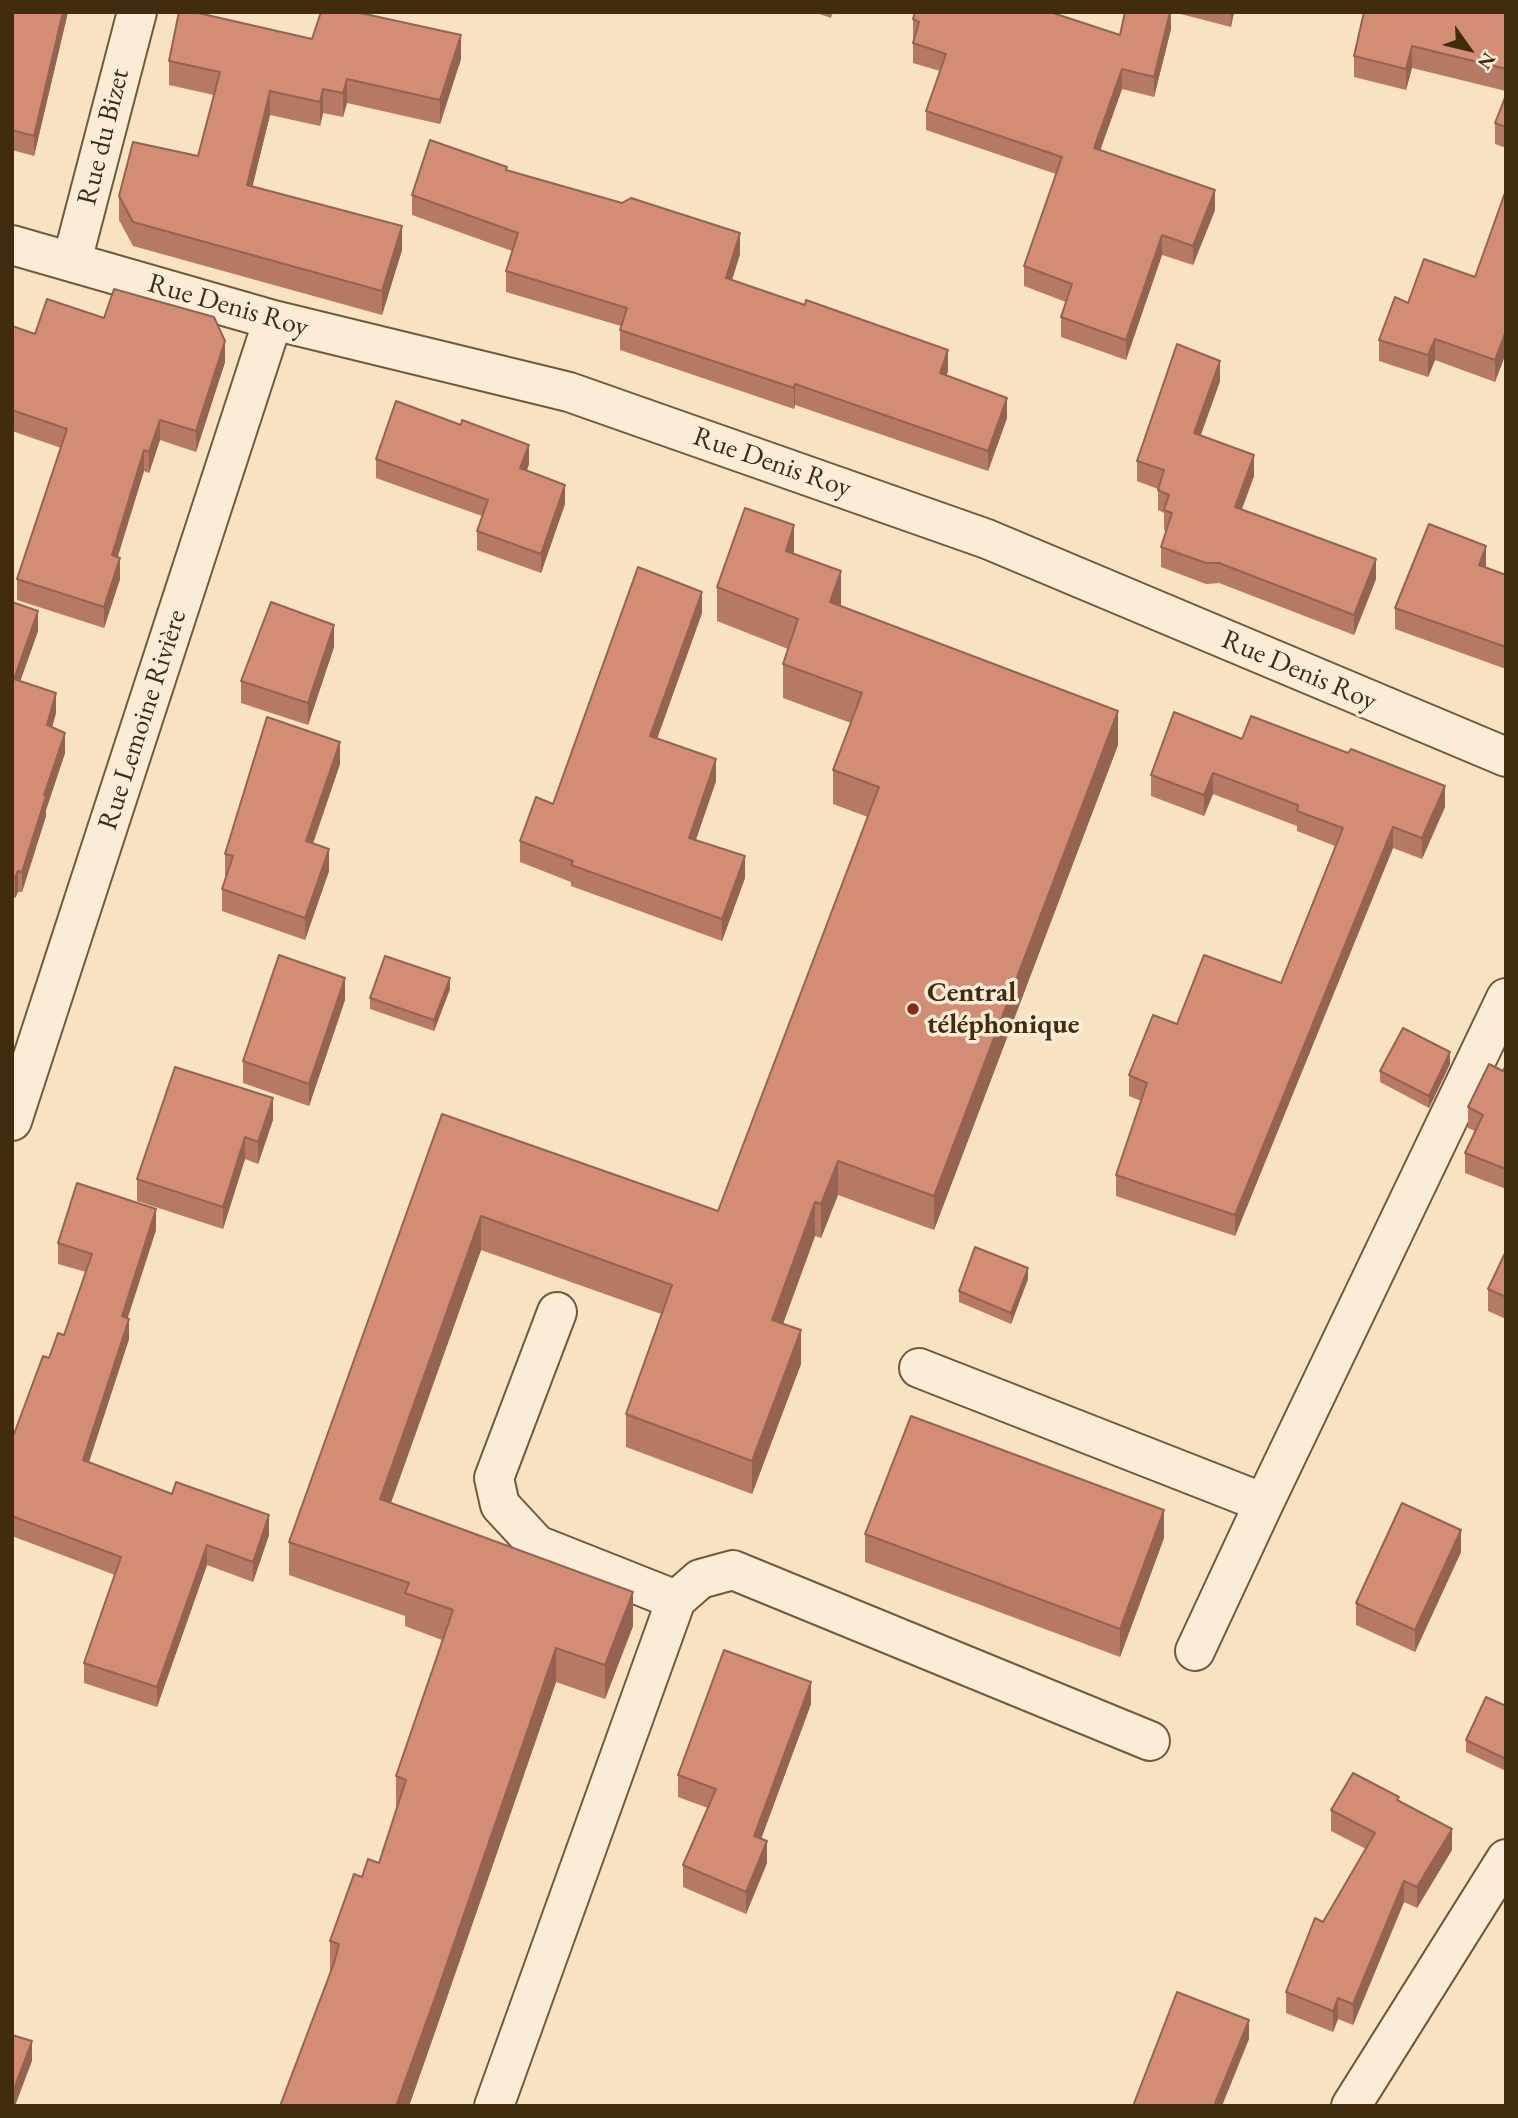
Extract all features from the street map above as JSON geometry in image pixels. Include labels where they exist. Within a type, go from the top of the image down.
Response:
[{"type":"street","name":"Rue du Bizet","points":[[72,261],[137,12]]},
{"type":"street","name":"Rue Denis Roy","points":[[12,245],[273,320],[569,392],[987,539],[1506,757]]},
{"type":"street","name":"Rue Lemoine Rivière","points":[[12,1121],[273,320]]},
{"type":"street","points":[[1195,1650],[1506,998]]},
{"type":"street","points":[[557,1312],[494,1478],[500,1506],[537,1545],[676,1600]]},
{"type":"street","points":[[919,1368],[1265,1503]]},
{"type":"street","points":[[494,2106],[676,1600],[700,1579],[733,1570],[1150,1741]]},
{"type":"street","points":[[1351,2106],[1506,1859]]},
{"type":"building","points":[[12,12],[63,12],[34,136],[12,130]]},
{"type":"building","points":[[179,12],[194,12],[312,39],[321,12],[356,12],[461,35],[440,100],[347,79],[343,93],[323,89],[320,102],[270,91],[247,185],[402,226],[382,291],[133,222],[119,196],[133,142],[198,156],[220,72],[169,61]]},
{"type":"building","points":[[915,12],[1050,12],[1120,35],[1125,12],[1170,12],[1154,77],[1122,69],[1094,148],[1215,190],[1193,246],[1162,235],[1126,340],[1061,317],[1072,284],[1024,266],[1062,157],[926,111],[946,54],[913,43],[919,22],[913,19]]},
{"type":"building","points":[[1364,12],[1506,13],[1506,69],[1412,46],[1406,69],[1354,56]]},
{"type":"building","points":[[1506,95],[1506,127],[1495,123]]},
{"type":"building","points":[[430,140],[507,167],[506,170],[622,203],[631,198],[740,233],[726,278],[805,305],[806,300],[948,350],[940,373],[1007,398],[988,451],[795,384],[794,388],[620,330],[627,308],[506,271],[518,233],[412,195]]},
{"type":"building","points":[[1506,190],[1506,331],[1495,360],[1435,339],[1428,355],[1379,340],[1395,297],[1408,303],[1424,259],[1475,277]]},
{"type":"building","points":[[114,289],[214,317],[225,341],[196,431],[160,420],[149,452],[144,450],[112,555],[120,558],[104,607],[17,579],[67,429],[12,410],[12,326],[35,334],[47,299],[104,318]]},
{"type":"building","points":[[1177,344],[1220,361],[1194,433],[1254,455],[1235,507],[1376,559],[1354,615],[1219,563],[1206,563],[1161,547],[1172,513],[1164,510],[1169,495],[1158,490],[1164,470],[1137,461]]},
{"type":"building","points":[[396,401],[461,425],[462,420],[529,445],[520,468],[565,485],[541,554],[477,531],[488,500],[376,459]]},
{"type":"building","points":[[745,508],[794,525],[786,551],[841,571],[830,602],[1118,711],[934,1196],[838,1161],[821,1204],[815,1202],[772,1320],[801,1330],[752,1461],[626,1414],[672,1285],[481,1216],[380,1499],[633,1592],[605,1665],[556,1648],[396,2106],[280,2106],[334,1963],[339,1944],[330,1941],[354,1874],[362,1877],[368,1859],[379,1863],[406,1780],[396,1776],[453,1610],[405,1593],[409,1583],[289,1542],[442,1114],[718,1211],[879,787],[833,770],[862,693],[783,664],[798,619],[717,587]]},
{"type":"building","points":[[1429,524],[1486,546],[1479,565],[1506,575],[1506,647],[1395,608]]},
{"type":"building","points":[[638,567],[702,592],[650,736],[716,759],[689,838],[745,856],[722,919],[571,865],[573,861],[520,841],[536,797],[553,804]]},
{"type":"building","points":[[12,602],[38,611],[14,679],[56,693],[47,725],[65,733],[22,872],[18,871],[15,878],[12,876]]},
{"type":"building","points":[[271,602],[334,625],[308,703],[241,681]]},
{"type":"building","points":[[1174,712],[1242,739],[1251,716],[1348,753],[1351,749],[1445,786],[1422,838],[1393,827],[1235,1215],[1116,1175],[1147,1083],[1129,1075],[1153,1015],[1177,1024],[1204,955],[1281,983],[1343,828],[1297,811],[1298,805],[1213,773],[1204,795],[1151,775]]},
{"type":"building","points":[[267,717],[340,742],[306,841],[329,849],[305,918],[222,889],[233,856],[225,854]]},
{"type":"building","points":[[279,955],[345,978],[309,1084],[243,1061]]},
{"type":"building","points":[[385,956],[450,978],[434,1020],[370,998]]},
{"type":"building","points":[[1403,1028],[1450,1052],[1429,1096],[1380,1071]]},
{"type":"building","points":[[1489,1064],[1503,1071],[1506,1065],[1506,1169],[1465,1153],[1483,1115],[1468,1107]]},
{"type":"building","points":[[175,1067],[273,1098],[258,1142],[245,1137],[223,1207],[137,1179]]},
{"type":"building","points":[[77,1183],[156,1209],[122,1316],[129,1319],[83,1460],[172,1494],[176,1482],[269,1515],[253,1562],[207,1545],[157,1687],[84,1663],[121,1557],[12,1516],[12,1433],[14,1434],[43,1356],[49,1358],[58,1333],[64,1335],[92,1254],[58,1243]]},
{"type":"building","points":[[975,1247],[1028,1268],[1011,1313],[959,1291]]},
{"type":"building","points":[[1506,1251],[1506,1297],[1488,1289]]},
{"type":"building","points":[[911,1416],[1164,1510],[1120,1629],[865,1534]]},
{"type":"building","points":[[1402,1503],[1461,1530],[1415,1630],[1356,1603]]},
{"type":"building","points":[[724,1650],[811,1682],[754,1836],[767,1841],[746,1892],[683,1865],[716,1789],[678,1775]]},
{"type":"building","points":[[1486,1697],[1506,1706],[1506,1759],[1466,1740]]},
{"type":"building","points":[[1353,1773],[1452,1829],[1417,1887],[1404,1881],[1353,2004],[1338,1998],[1333,2011],[1286,1992],[1315,1918],[1323,1922],[1375,1833],[1331,1810]]},
{"type":"building","points":[[1177,1992],[1249,2020],[1214,2106],[1133,2106]]},
{"type":"building","points":[[12,2035],[32,2041],[12,2094]]},
{"type":"place","name":"Central téléphonique","points":[[913,1009]]}]
